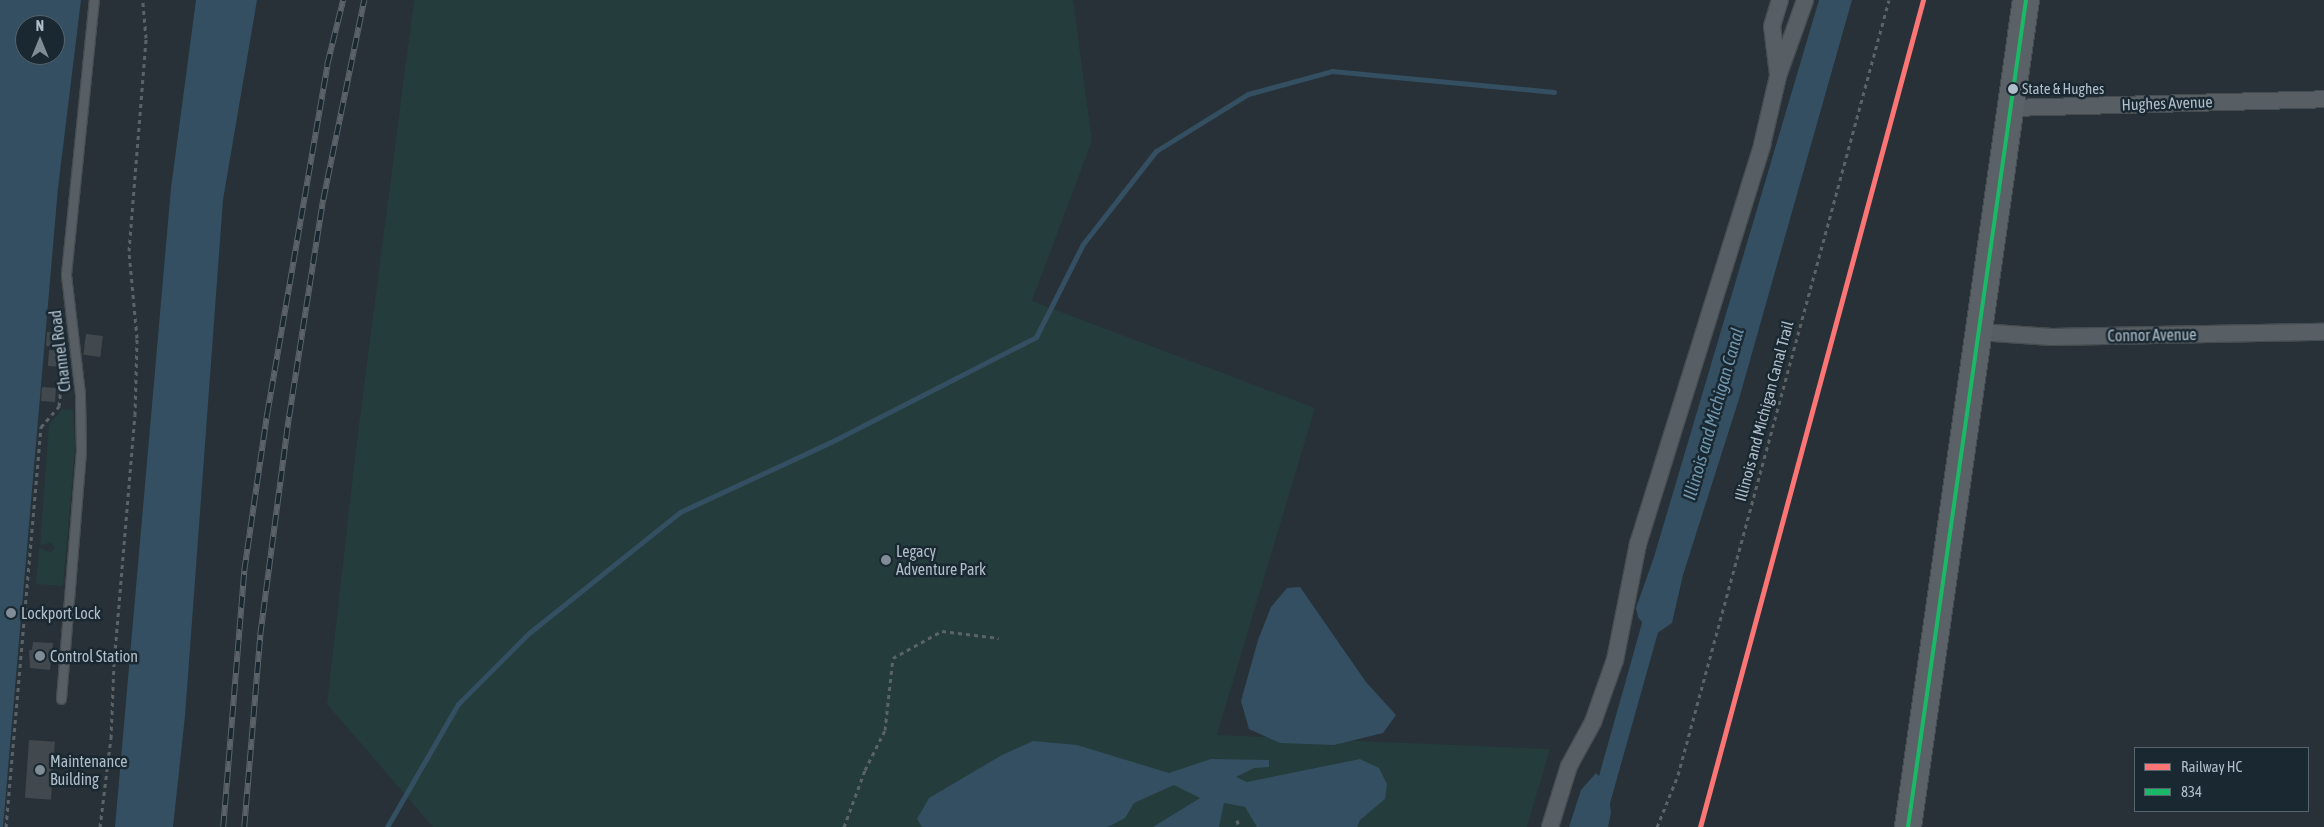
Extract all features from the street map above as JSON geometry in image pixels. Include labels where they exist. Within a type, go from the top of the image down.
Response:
[{"type":"main road","points":[[1908,827],[2026,0]]},
{"type":"street","points":[[1778,76],[1772,26],[1780,0]]},
{"type":"street","points":[[1550,827],[1569,766],[1593,722],[1615,660],[1638,544],[1762,145],[1778,76],[1805,0]]},
{"type":"street","name":"Hughes Avenue","points":[[2011,108],[2324,99]]},
{"type":"street","name":"Connor Avenue","points":[[1979,332],[2052,337],[2324,332]]},
{"type":"lane","name":"Channel Road","points":[[61,698],[81,453],[80,394],[66,274],[94,0]]},
{"type":"path","points":[[100,827],[111,738],[114,664],[136,415],[137,338],[129,251],[146,38],[143,0]]},
{"type":"path","name":"Illinois and Michigan Canal Trail","points":[[1657,827],[1678,775],[1889,0]]},
{"type":"path","points":[[6,827],[41,427],[59,406],[64,362]]},
{"type":"path","points":[[844,827],[865,770],[885,730],[893,658],[942,631],[999,638]]},
{"type":"path","points":[[1237,820],[1239,827]]},
{"type":"green space","name":"Legacy Adventure Park","points":[[414,0],[1073,0],[1092,141],[1032,301],[1315,408],[1217,735],[1550,749],[1527,827],[433,827],[327,704],[357,440]]},
{"type":"green space","points":[[62,409],[73,410],[75,448],[63,586],[36,584],[39,548],[51,552],[55,548],[51,543],[40,545],[49,425]]},
{"type":"water","points":[[0,0],[81,0],[58,188],[3,827],[0,827]]},
{"type":"water","points":[[196,0],[257,0],[223,200],[185,716],[173,827],[115,827],[171,188]]},
{"type":"water","name":"Illinois and Michigan Canal","points":[[1819,0],[1852,0],[1739,399],[1683,575],[1672,623],[1653,636],[1638,617],[1636,608],[1654,557]]},
{"type":"water","points":[[1300,587],[1366,682],[1396,715],[1383,733],[1334,745],[1280,743],[1249,729],[1241,701],[1258,640],[1271,607],[1287,588]]},
{"type":"water","points":[[1033,741],[1077,745],[1169,773],[1211,759],[1269,760],[1269,767],[1254,768],[1236,777],[1247,782],[1360,759],[1379,768],[1387,784],[1385,799],[1360,820],[1357,827],[1257,827],[1245,807],[1224,803],[1219,827],[1153,827],[1200,798],[1174,785],[1134,803],[1125,818],[1108,827],[922,827],[917,819],[929,798],[1002,755]]},
{"type":"water","points":[[1596,773],[1608,785],[1611,813],[1608,827],[1569,827],[1581,790]]},
{"type":"building","points":[[47,332],[61,333],[60,347],[46,346]]},
{"type":"building","points":[[86,334],[103,336],[100,357],[83,355]]},
{"type":"building","points":[[49,350],[64,351],[63,367],[48,366]]},
{"type":"building","points":[[42,387],[56,388],[55,402],[41,401]]},
{"type":"building","name":"Control Station","points":[[33,642],[53,643],[50,670],[30,668],[29,650],[32,650]]},
{"type":"building","name":"Maintenance Building","points":[[29,740],[55,742],[51,800],[25,798]]},
{"type":"waterway","points":[[387,827],[458,704],[529,633],[680,512],[831,442],[1036,337],[1083,244],[1156,151],[1248,94],[1332,71],[1554,92]]},
{"type":"waterway","name":"Illinois and Michigan Canal","points":[[1594,827],[1655,610]]},
{"type":"railway","points":[[223,827],[244,571],[267,414],[327,65],[343,0]]},
{"type":"railway","points":[[244,827],[260,635],[289,416],[323,200],[364,0]]},
{"type":"rail line","name":"HC","points":[[1700,827],[1923,0]]},
{"type":"transit line","name":"834","points":[[1908,827],[2026,0]]},
{"type":"place","name":"State & Hughes","points":[[2013,89]]},
{"type":"place","name":"Legacy Adventure Park","points":[[886,560]]},
{"type":"place","name":"Lockport Lock","points":[[11,613]]},
{"type":"place","name":"Control Station","points":[[40,656]]},
{"type":"place","name":"Maintenance Building","points":[[40,770]]}]
